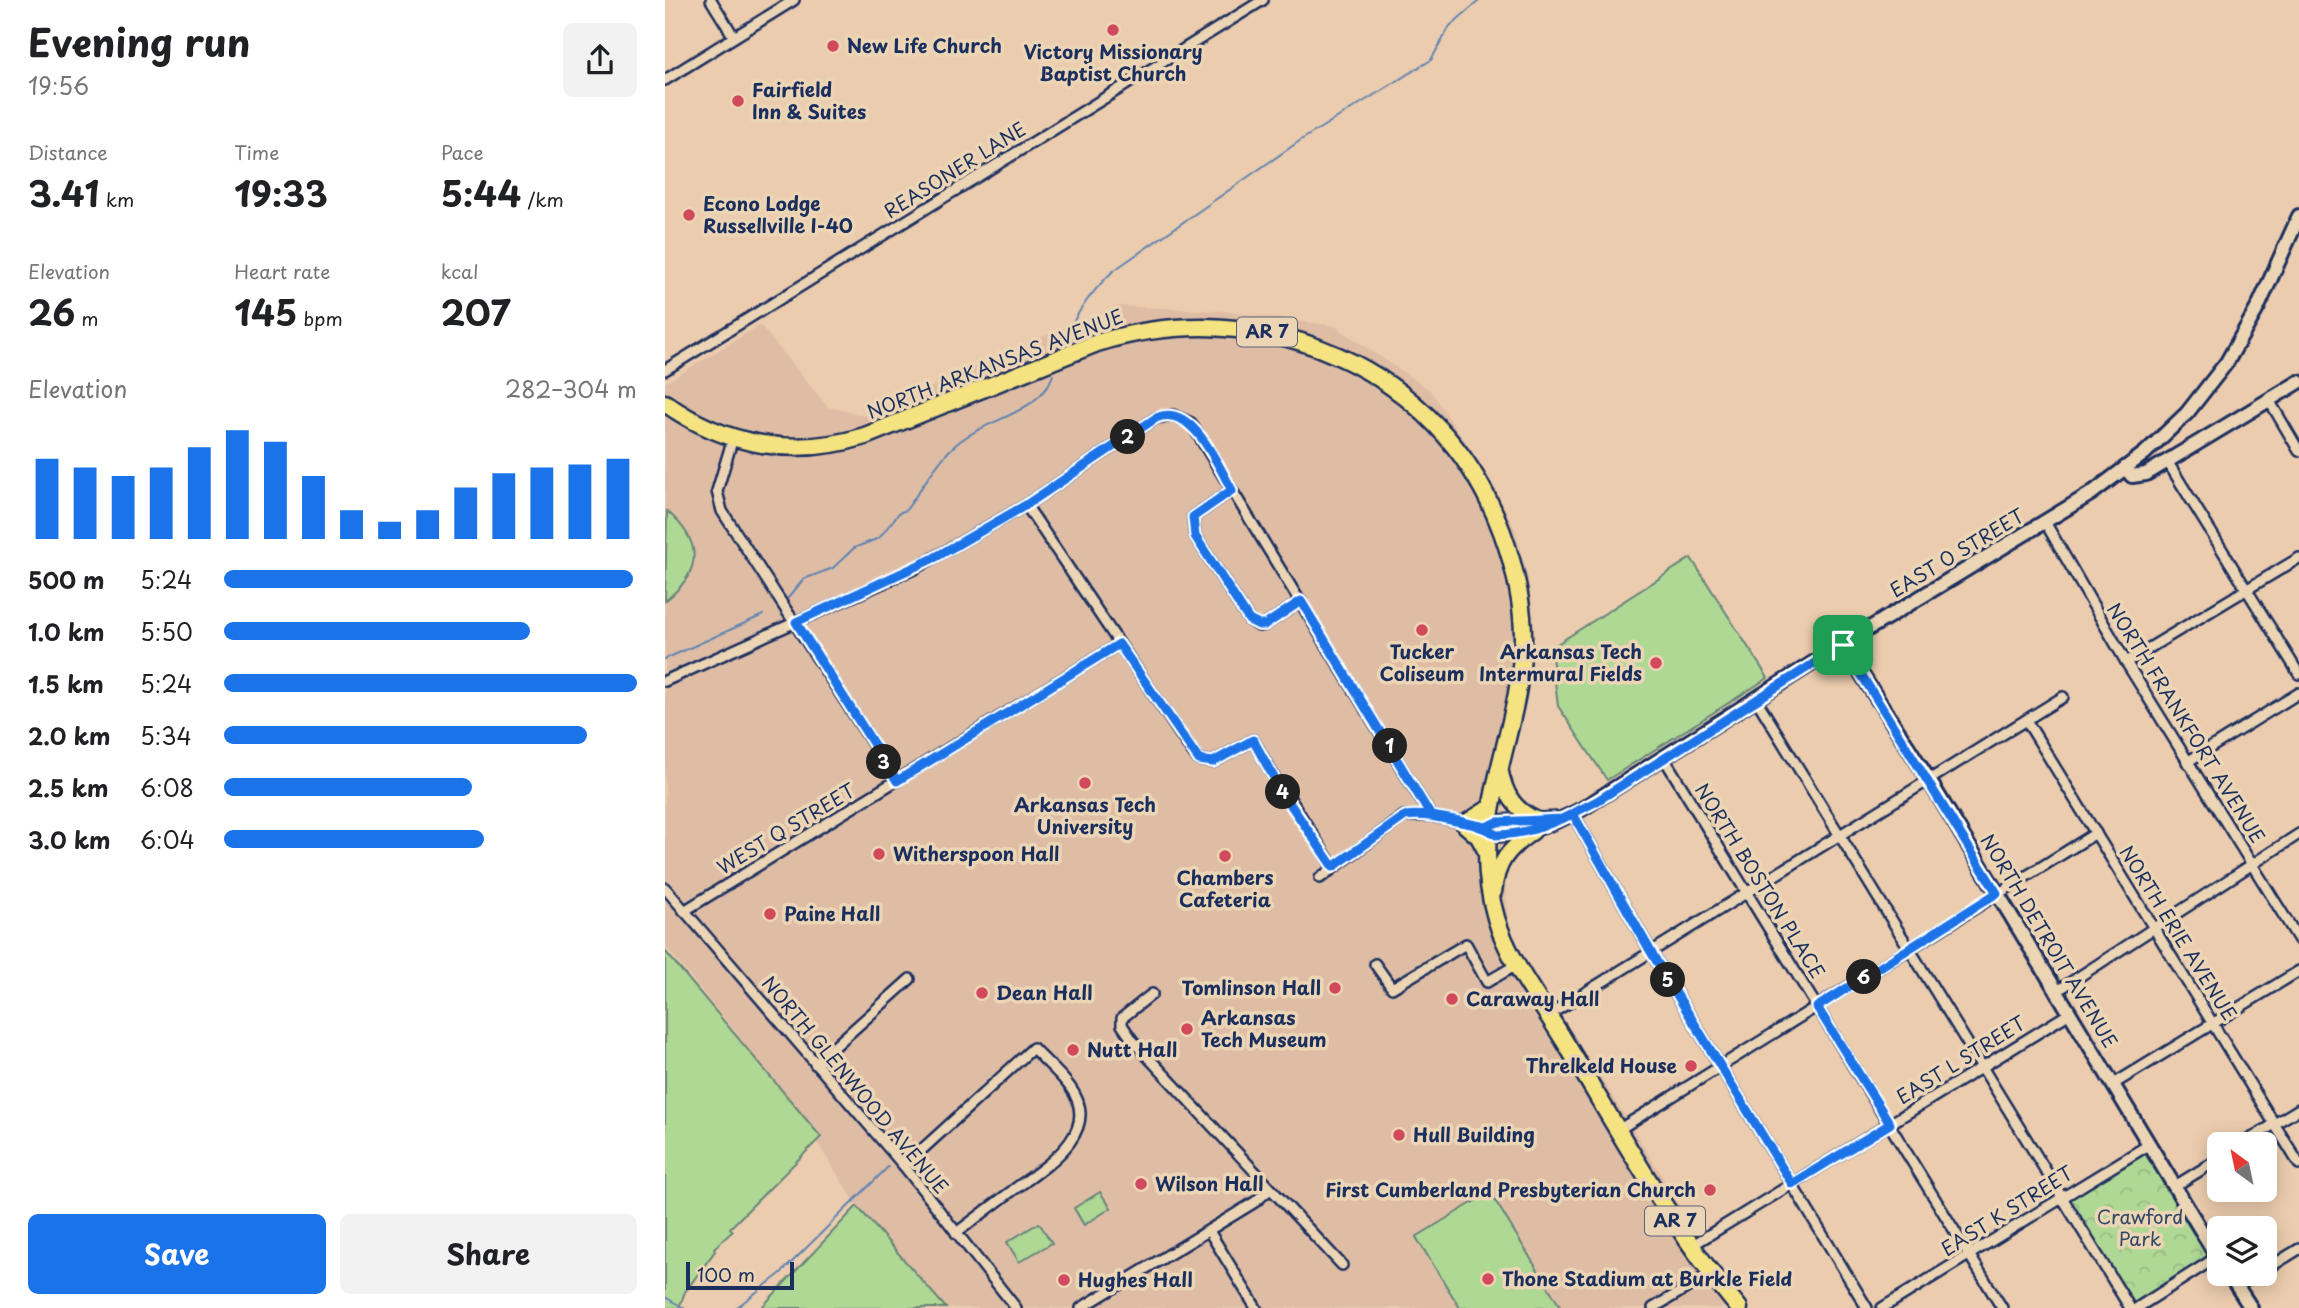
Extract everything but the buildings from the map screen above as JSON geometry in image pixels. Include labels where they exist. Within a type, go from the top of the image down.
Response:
[{"type":"highway","name":"NORTH ARKANSAS AVENUE","points":[[665,402],[693,421],[733,438],[793,448],[846,442],[1088,347],[1136,332],[1191,326],[1255,329],[1336,354],[1377,376],[1414,403],[1445,436],[1472,472],[1494,511],[1508,551],[1523,635],[1522,677],[1486,827],[1492,904],[1504,939],[1691,1246],[1710,1274],[1739,1308]]},
{"type":"main road","points":[[1492,904],[1502,859],[1513,845],[1535,826],[1510,799],[1500,765]]},
{"type":"main road","points":[[1486,852],[1478,837],[1463,824],[1490,807]]},
{"type":"street","points":[[711,0],[734,37]]},
{"type":"street","points":[[665,80],[794,0]]},
{"type":"street","name":"REASONER LANE","points":[[665,370],[1263,0]]},
{"type":"street","name":"EAST O STREET","points":[[1486,827],[1496,835],[1567,816],[2045,522],[2125,468],[2178,424],[2227,362],[2258,307],[2299,216]]},
{"type":"street","points":[[2125,468],[2132,476],[2141,476],[2299,382]]},
{"type":"street","points":[[2269,400],[2299,451]]},
{"type":"street","points":[[665,681],[916,568],[1026,505],[1156,418],[1173,415],[1191,423],[1384,735],[1431,816]]},
{"type":"street","points":[[733,438],[717,491],[722,511],[897,781]]},
{"type":"street","points":[[2168,461],[2299,674]]},
{"type":"street","points":[[1232,490],[1193,517],[1195,536],[1249,620],[1265,625],[1301,601]]},
{"type":"street","points":[[1026,505],[1199,760],[1213,762],[1253,740],[1282,792],[1333,867]]},
{"type":"street","name":"NORTH FRANKFORT AVENUE","points":[[2045,522],[2126,662],[2299,940]]},
{"type":"street","points":[[2126,662],[2299,558]]},
{"type":"street","name":"WEST Q STREET","points":[[684,911],[1119,644]]},
{"type":"street","name":"NORTH DETROIT AVENUE","points":[[1843,645],[1929,780],[2207,1240]]},
{"type":"street","points":[[2187,762],[2299,693]]},
{"type":"street","points":[[1549,1015],[2063,697]]},
{"type":"street","points":[[1756,699],[2130,1308]]},
{"type":"street","name":"NORTH ERIE AVENUE","points":[[2026,720],[2299,1164]]},
{"type":"street","name":"NORTH BOSTON PLACE","points":[[1664,758],[2002,1308]]},
{"type":"street","points":[[1320,878],[1405,816],[1431,816],[1486,827]]},
{"type":"street","points":[[1567,816],[1867,1308]]},
{"type":"street","points":[[1618,1130],[2096,833]]},
{"type":"street","points":[[2057,991],[2299,834]]},
{"type":"street","name":"NORTH GLENWOOD AVENUE","points":[[665,888],[904,1166],[1016,1308]]},
{"type":"street","points":[[1375,964],[1392,988],[1466,944],[1487,982],[1518,964]]},
{"type":"street","points":[[2112,1084],[2214,1025],[2299,971]]},
{"type":"street","points":[[815,1064],[910,979]]},
{"type":"street","points":[[1152,994],[1122,1018],[1122,1025],[1133,1041],[1342,1265]]},
{"type":"street","name":"EAST L STREET","points":[[1691,1246],[2070,1013]]},
{"type":"street","points":[[904,1166],[1033,1048],[1072,1088],[1079,1109],[1078,1129],[1052,1164],[956,1233]]},
{"type":"street","points":[[2262,1132],[2299,1109]]},
{"type":"street","name":"EAST K STREET","points":[[1882,1308],[2150,1144]]},
{"type":"street","points":[[2175,1186],[2207,1166]]},
{"type":"street","points":[[1081,1308],[1209,1231],[1271,1189]]},
{"type":"street","points":[[1209,1231],[1257,1308]]},
{"type":"street","points":[[2277,1263],[2299,1249]]},
{"type":"street","points":[[2137,1308],[2207,1266]]},
{"type":"street","points":[[1653,1308],[1710,1274]]},
{"type":"street","points":[[2237,1286],[2251,1308]]},
{"type":"shaded area","name":"Arkansas Tech University","points":[[1118,306],[1224,311],[1335,326],[1430,390],[1485,471],[1515,529],[1529,583],[1534,637],[1500,808],[1509,932],[1661,1174],[1739,1308],[932,1308],[875,1233],[785,1093],[665,946],[665,383],[760,325],[828,407],[867,416],[1046,335]]},
{"type":"green space","points":[[667,511],[687,534],[694,556],[686,579],[665,601]]},
{"type":"green space","name":"Arkansas Tech Intermural Fields","points":[[1691,558],[1768,678],[1607,780],[1558,706],[1551,648]]},
{"type":"green space","points":[[665,951],[821,1137],[730,1228],[733,1231],[714,1248],[715,1251],[685,1292],[679,1308],[665,1308]]},
{"type":"green space","name":"Crawford Park","points":[[2148,1149],[2207,1245],[2207,1260],[2133,1306],[2067,1199]]},
{"type":"green space","points":[[1100,1192],[1111,1208],[1084,1225],[1074,1208]]},
{"type":"green space","points":[[1490,1192],[1561,1308],[1460,1308],[1416,1237]]},
{"type":"green space","points":[[857,1206],[946,1308],[761,1308]]},
{"type":"green space","points":[[1039,1223],[1052,1243],[1019,1262],[1007,1242]]},
{"type":"waterway","points":[[1066,338],[1086,302],[1113,271],[1301,140],[1431,60],[1450,26],[1480,0]]},
{"type":"waterway","points":[[788,598],[804,579],[833,568],[854,548],[879,538],[899,513],[906,510],[951,449],[977,430],[1035,400],[1046,389],[1053,375]]},
{"type":"waterway","points":[[665,659],[763,615]]},
{"type":"waterway","points":[[736,1308],[780,1274],[888,1167]]},
{"type":"waterway","points":[[665,1297],[684,1308]]},
{"type":"place","name":"Victory Missionary Baptist Church","points":[[1113,30]]},
{"type":"place","name":"New Life Church","points":[[833,46]]},
{"type":"place","name":"Fairfield Inn & Suites","points":[[738,101]]},
{"type":"place","name":"Econo Lodge Russellville I-40","points":[[689,215]]},
{"type":"place","name":"Tucker Coliseum","points":[[1422,630]]},
{"type":"place","name":"Arkansas Tech Intermural Fields","points":[[1656,663]]},
{"type":"place","name":"Arkansas Tech University","points":[[1085,783]]},
{"type":"place","name":"Witherspoon Hall","points":[[879,854]]},
{"type":"place","name":"Chambers Cafeteria","points":[[1225,856]]},
{"type":"place","name":"Paine Hall","points":[[770,914]]},
{"type":"place","name":"Tomlinson Hall","points":[[1335,988]]},
{"type":"place","name":"Dean Hall","points":[[982,993]]},
{"type":"place","name":"Caraway Hall","points":[[1452,999]]},
{"type":"place","name":"Arkansas Tech Museum","points":[[1187,1029]]},
{"type":"place","name":"Nutt Hall","points":[[1073,1050]]},
{"type":"place","name":"Threlkeld House","points":[[1691,1066]]},
{"type":"place","name":"Hull Building","points":[[1399,1135]]},
{"type":"place","name":"Wilson Hall","points":[[1141,1184]]},
{"type":"place","name":"First Cumberland Presbyterian Church","points":[[1710,1190]]},
{"type":"place","name":"Thone Stadium at Burkle Field","points":[[1488,1279]]},
{"type":"place","name":"Hughes Hall","points":[[1064,1280]]},
{"type":"route","points":[[1843,645],[1597,801],[1562,819],[1554,817],[1498,822],[1486,827],[1431,816],[1301,601],[1265,625],[1249,620],[1195,536],[1192,523],[1198,512],[1232,490],[1191,423],[1173,415],[1156,418],[1026,505],[916,568],[796,622],[897,781],[1119,644],[1199,760],[1213,762],[1253,740],[1282,792],[1289,797],[1333,867],[1405,816],[1419,814],[1486,827],[1496,835],[1533,832],[1555,824],[1573,814],[1651,952],[1792,1184],[1890,1124],[1817,1007],[1997,893],[1843,645]]}]
